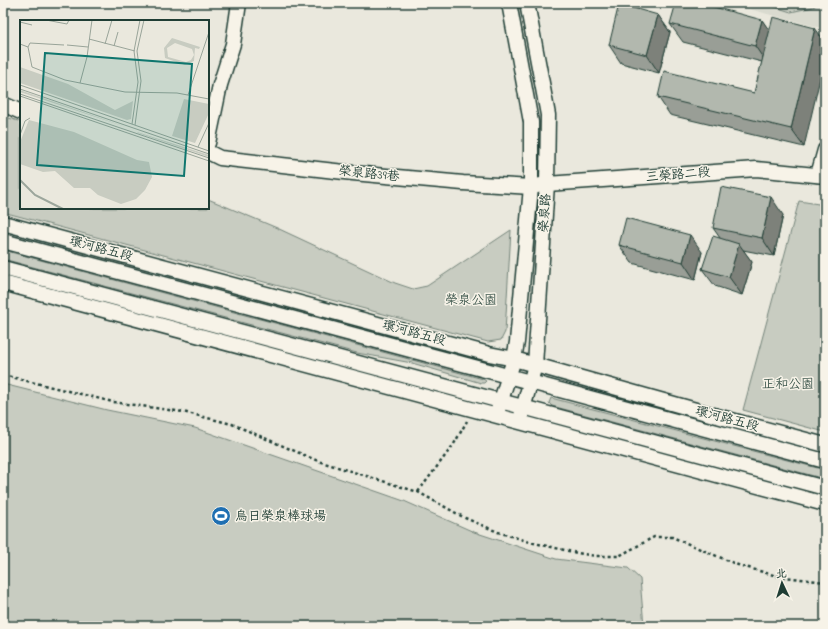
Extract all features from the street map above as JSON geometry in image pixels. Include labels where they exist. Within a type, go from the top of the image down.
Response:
[{"type":"street","points":[[209,138],[220,85],[233,44],[239,3]]},
{"type":"street","name":"榮泉路","points":[[496,416],[514,359],[517,342],[531,187],[530,122],[509,3]]},
{"type":"street","name":"榮泉路","points":[[519,422],[534,365],[547,184],[548,115],[527,3]]},
{"type":"street","points":[[3,104],[20,112]]},
{"type":"street","points":[[821,175],[825,150]]},
{"type":"street","name":"榮泉路39巷","points":[[209,152],[220,158],[345,172],[463,183],[531,187]]},
{"type":"street","name":"三榮路二段","points":[[531,187],[547,184],[756,169],[821,175]]},
{"type":"street","name":"環河路五段","points":[[3,223],[488,354],[514,359],[825,445]]},
{"type":"street","name":"環河路五段","points":[[3,241],[825,461]]},
{"type":"street","points":[[3,268],[825,488]]},
{"type":"street","points":[[3,283],[825,504]]},
{"type":"path","points":[[3,375],[112,402],[183,412],[232,424],[318,461],[418,492],[465,518],[498,532],[530,542],[596,556],[619,556],[654,537],[672,537],[738,564],[777,576],[825,582]]},
{"type":"path","points":[[418,492],[454,444],[468,418]]},
{"type":"shaded area","points":[[726,3],[825,3],[825,29]]},
{"type":"green space","points":[[762,3],[819,3],[813,7],[791,12]]},
{"type":"green space","name":"榮泉公園","points":[[3,116],[20,122],[20,209],[209,209],[209,199],[277,228],[395,283],[413,289],[427,286],[511,230],[505,332],[501,340],[488,342],[3,212]]},
{"type":"green space","name":"正和公園","points":[[799,201],[825,205],[825,432],[743,410]]},
{"type":"green space","points":[[3,250],[486,381],[481,383],[412,363],[357,353],[3,259]]},
{"type":"green space","name":"烏日榮泉棒球場","points":[[3,384],[107,410],[195,428],[404,501],[474,532],[556,559],[628,568],[640,579],[644,626],[3,626]]},
{"type":"green space","points":[[551,398],[825,470],[825,479],[552,406],[549,403]]},
{"type":"building","points":[[676,3],[699,3],[762,20],[755,46],[670,24]]},
{"type":"building","points":[[619,4],[658,15],[647,55],[609,45]]},
{"type":"building","points":[[773,17],[815,28],[791,129],[658,97],[664,71],[754,93]]},
{"type":"building","points":[[721,187],[771,197],[762,238],[713,228]]},
{"type":"building","points":[[626,218],[690,235],[683,262],[619,245]]},
{"type":"building","points":[[713,236],[739,244],[729,277],[702,269]]},
{"type":"place","name":"烏日榮泉棒球場","points":[[221,516]]}]
